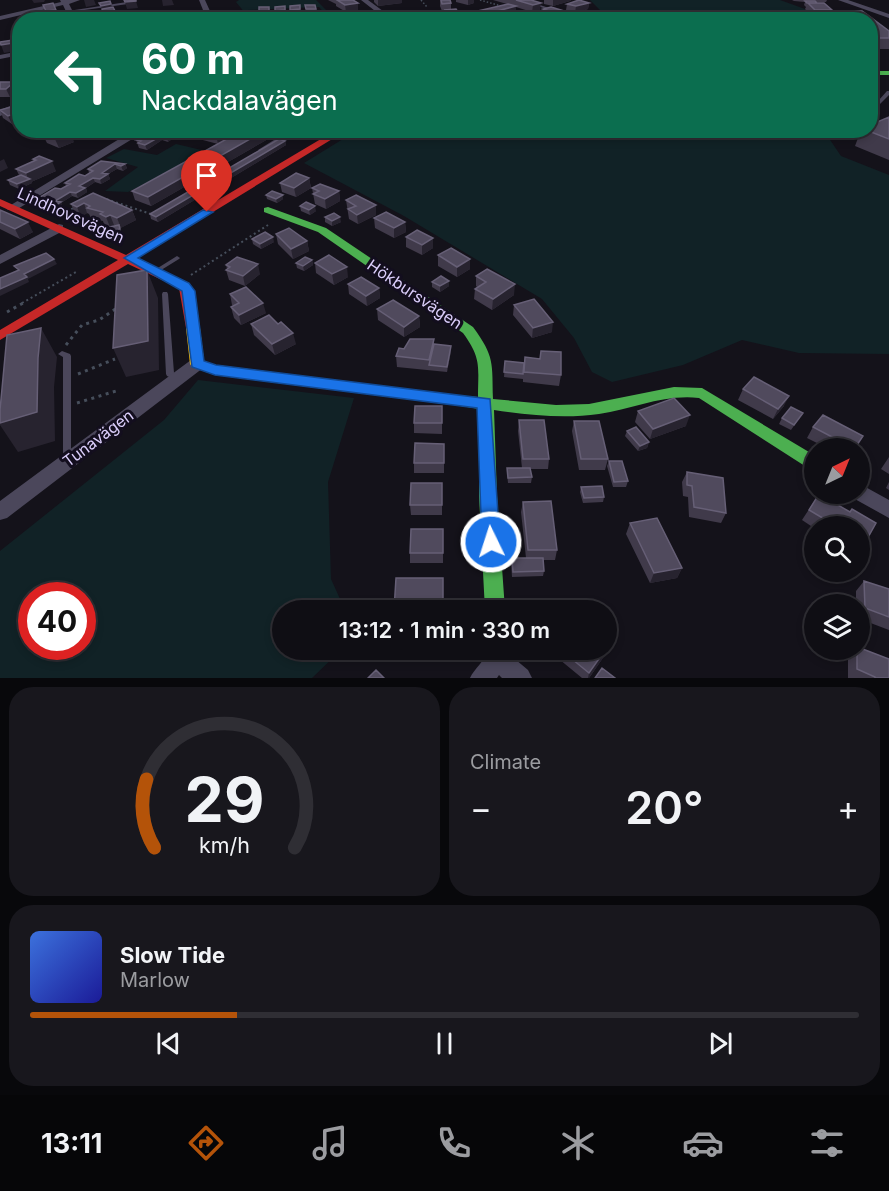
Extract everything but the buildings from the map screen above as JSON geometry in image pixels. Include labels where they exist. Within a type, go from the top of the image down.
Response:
[{"type":"street","points":[[24,12],[77,0]]},
{"type":"street","points":[[364,0],[380,12]]},
{"type":"street","points":[[841,0],[877,12]]},
{"type":"street","points":[[64,2],[70,11]]},
{"type":"street","points":[[6,205],[127,138]]},
{"type":"street","points":[[253,156],[284,138]]},
{"type":"street","points":[[0,336],[330,138]]},
{"type":"street","name":"Lindhovsvägen","points":[[6,205],[130,258],[185,286],[188,291],[197,364]]},
{"type":"street","name":"Hökbursvägen","points":[[268,210],[322,230],[468,330],[482,350],[485,360],[484,403],[494,600]]},
{"type":"street","points":[[0,260],[54,226]]},
{"type":"street","points":[[197,364],[215,370],[561,411],[621,405],[651,398],[672,389],[688,389],[702,393],[804,457]]},
{"type":"street","name":"Tunavägen","points":[[0,512],[197,364]]},
{"type":"street","points":[[870,498],[889,510]]},
{"type":"street","points":[[482,678],[494,660]]},
{"type":"street","points":[[504,660],[520,678]]},
{"type":"lane","points":[[522,0],[561,12]]},
{"type":"lane","points":[[537,4],[543,2]]},
{"type":"lane","points":[[70,11],[128,3]]},
{"type":"lane","points":[[545,12],[554,10]]},
{"type":"lane","points":[[878,104],[889,92]]},
{"type":"lane","points":[[156,271],[177,258]]},
{"type":"lane","points":[[165,294],[170,374],[178,378]]},
{"type":"lane","points":[[62,354],[67,356],[67,453],[72,457]]},
{"type":"path","points":[[480,0],[506,7]]},
{"type":"path","points":[[91,197],[102,196],[151,214]]},
{"type":"path","points":[[54,226],[83,203]]},
{"type":"path","points":[[187,276],[283,215]]},
{"type":"path","points":[[0,317],[83,268]]},
{"type":"path","points":[[62,354],[82,325],[99,320],[122,305]]},
{"type":"path","points":[[67,378],[115,359]]},
{"type":"path","points":[[67,406],[116,391]]},
{"type":"shaded area","points":[[239,0],[316,0],[328,12],[324,12],[319,7],[247,10],[249,12],[244,12],[236,2]]},
{"type":"shaded area","points":[[590,0],[780,0],[808,12],[605,12]]},
{"type":"shaded area","points":[[345,138],[829,138],[841,156],[889,175],[889,354],[799,353],[742,340],[683,365],[612,382],[592,372],[574,338],[542,299],[404,216],[304,163]]},
{"type":"shaded area","points":[[176,144],[210,152],[128,192],[105,191],[138,167],[106,158],[124,149],[157,155]]},
{"type":"shaded area","points":[[198,380],[354,398],[328,482],[331,579],[340,600],[272,600],[272,660],[331,660],[312,678],[0,678],[0,551],[164,420]]},
{"type":"traffic: fast","points":[[878,73],[889,73]]},
{"type":"traffic: fast","points":[[268,210],[322,230],[468,330],[482,349],[485,360],[488,496],[494,600]]},
{"type":"traffic: fast","points":[[454,400],[572,411],[603,408],[659,394],[688,391],[702,393],[804,457]]},
{"type":"traffic: slow","points":[[193,328],[197,364],[215,370],[454,400]]},
{"type":"traffic: jam","points":[[0,336],[330,138]]},
{"type":"traffic: jam","points":[[0,202],[185,286],[193,328]]},
{"type":"route","points":[[207,212],[130,258],[185,286],[188,291],[197,364],[215,370],[484,403],[491,542]]}]
